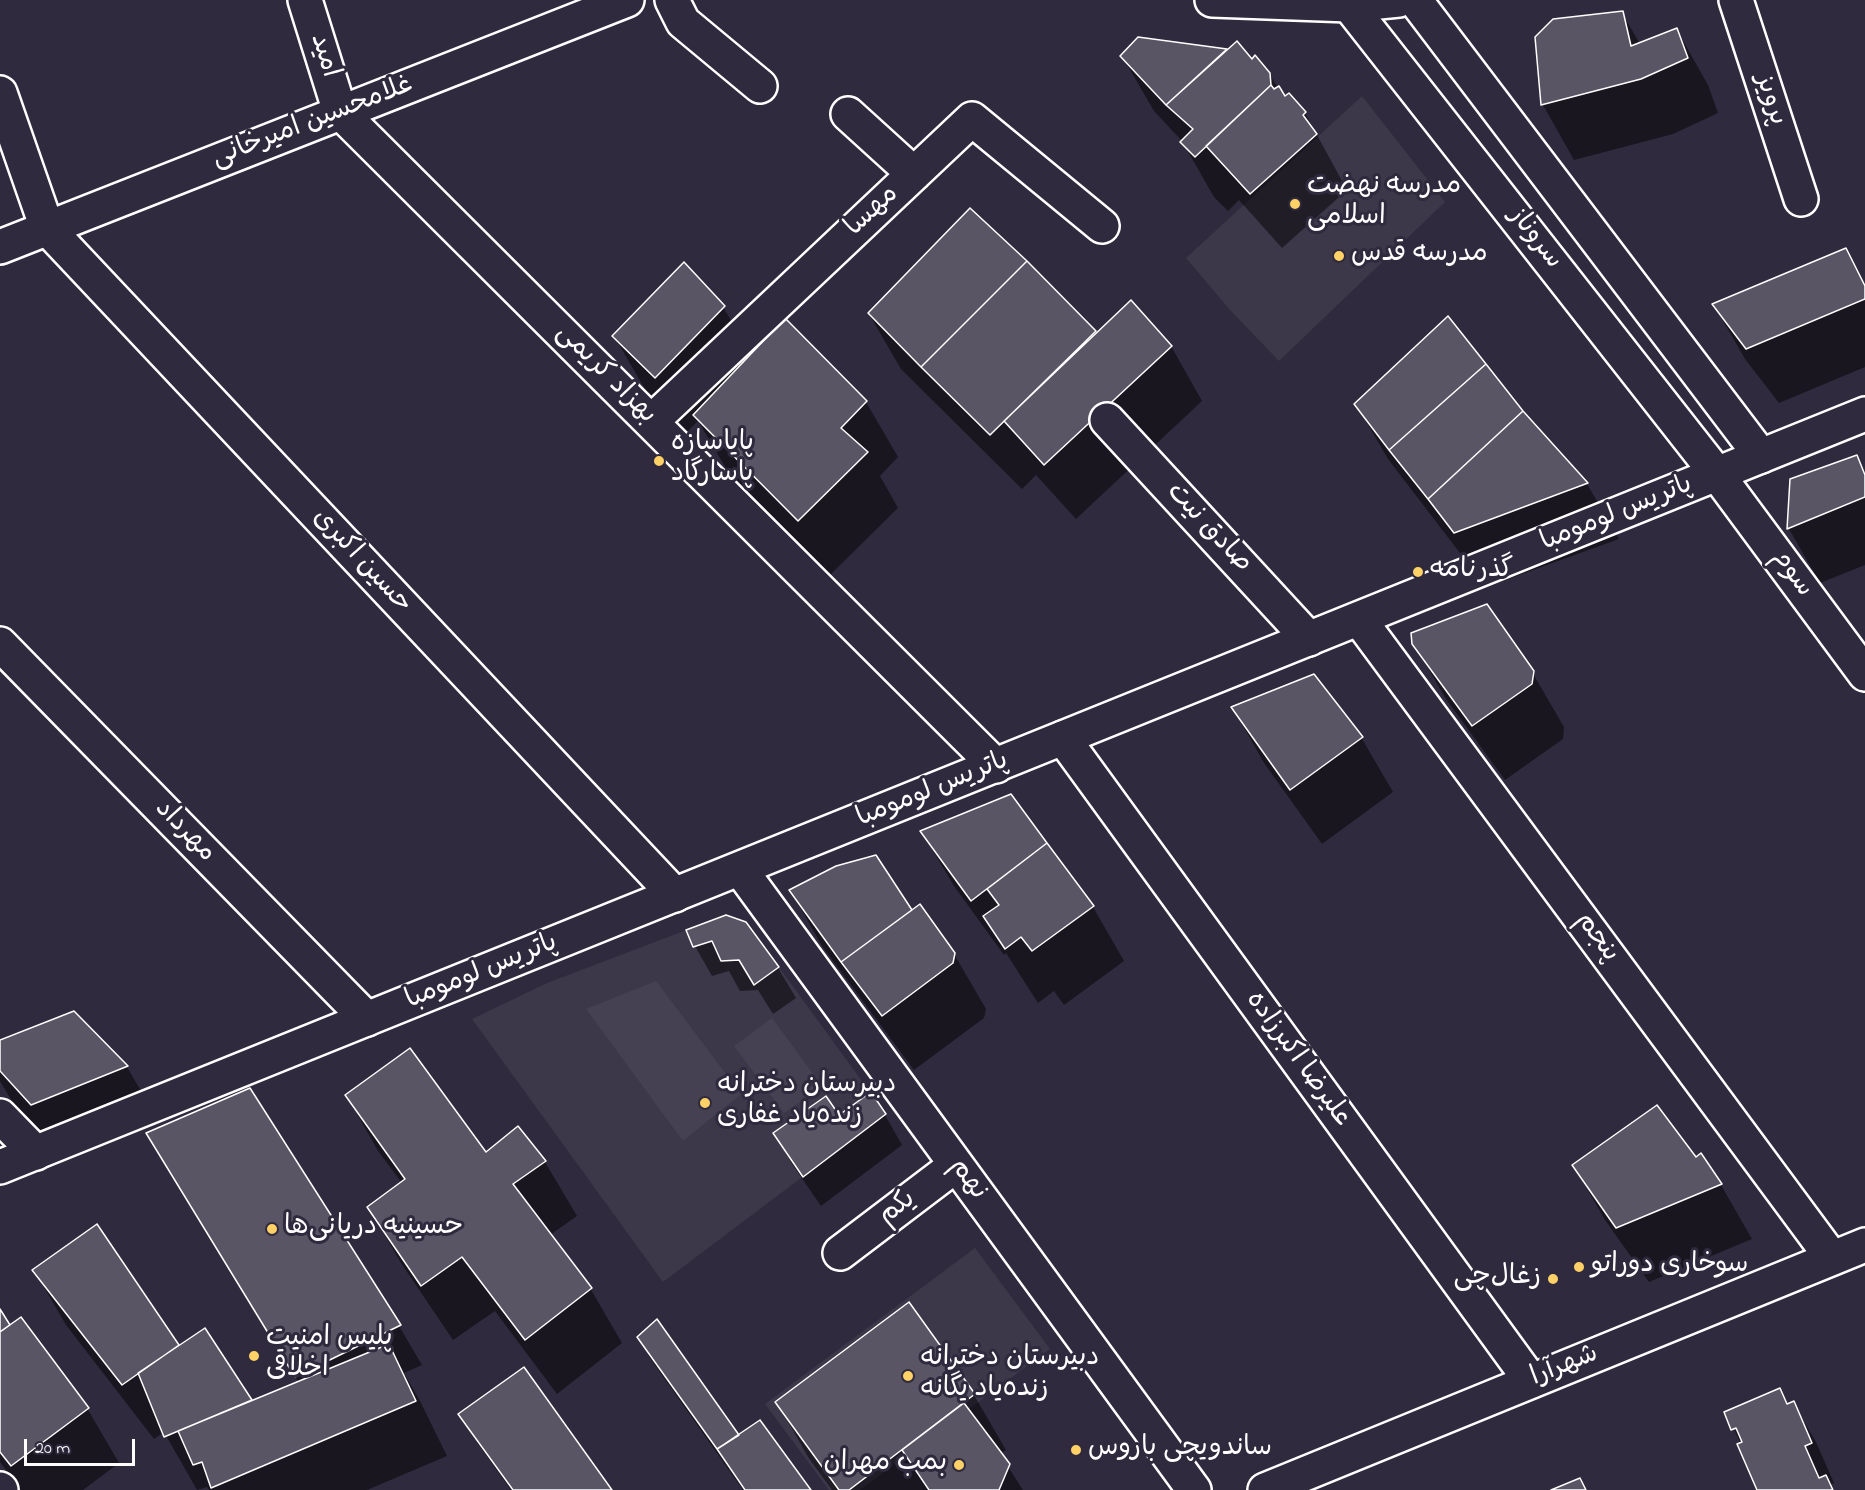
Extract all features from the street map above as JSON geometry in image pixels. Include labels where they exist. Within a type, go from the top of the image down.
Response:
[{"type":"street","name":"امید","points":[[305,0],[340,112]]},
{"type":"street","name":"غلامحسین امیرخانی","points":[[0,247],[627,0]]},
{"type":"street","points":[[672,0],[683,22],[760,86]]},
{"type":"street","points":[[1212,0],[1349,5],[1399,0]]},
{"type":"street","name":"سروناز","points":[[1415,0],[1761,456]]},
{"type":"street","name":"پرویز","points":[[1736,0],[1801,199]]},
{"type":"street","name":"سروناز","points":[[1349,5],[1718,474]]},
{"type":"street","points":[[0,93],[47,228]]},
{"type":"street","name":"بهزاد کریمی","points":[[340,112],[996,766]]},
{"type":"street","points":[[848,114],[914,174]]},
{"type":"street","name":"مهسا","points":[[651,422],[972,119],[1102,226]]},
{"type":"street","points":[[1534,240],[1574,210]]},
{"type":"street","name":"حسین اکبری","points":[[47,228],[675,895]]},
{"type":"street","points":[[1561,274],[1599,244]]},
{"type":"street","name":"پاتریس لومومبا","points":[[0,1167],[1865,414]]},
{"type":"street","name":"صادق نیت","points":[[1107,420],[1309,639]]},
{"type":"street","name":"سوم","points":[[1718,474],[1865,674]]},
{"type":"street","name":"پنجم","points":[[1359,619],[1832,1258]]},
{"type":"street","name":"مهرداد","points":[[0,644],[368,1019]]},
{"type":"street","name":"علیرضا اکبرزاده","points":[[1064,738],[1531,1381]]},
{"type":"street","name":"نهم","points":[[740,869],[1194,1490]]},
{"type":"street","points":[[0,1116],[36,1153]]},
{"type":"street","name":"یکم","points":[[840,1253],[956,1165]]},
{"type":"street","name":"شهرآرا","points":[[1265,1490],[1865,1245]]},
{"type":"shaded area","points":[[1362,96],[1445,202],[1279,361],[1230,310],[1186,258]]},
{"type":"shaded area","name":"دبیرستان دخترانه زنده‌یاد غفاری","points":[[726,915],[746,922],[886,1114],[663,1282],[472,1019],[547,983]]},
{"type":"shaded area","points":[[656,981],[741,1094],[683,1141],[586,1009]]},
{"type":"shaded area","points":[[772,1018],[822,1086],[784,1113],[734,1046]]},
{"type":"shaded area","name":"دبیرستان دخترانه زنده‌یاد یگانه","points":[[975,1248],[1050,1349],[860,1490],[829,1490],[765,1404]]},
{"type":"building","points":[[1623,11],[1631,46],[1677,28],[1688,58],[1641,79],[1541,105],[1535,37],[1553,19]]},
{"type":"building","points":[[1138,37],[1227,49],[1166,105],[1120,56]]},
{"type":"building","points":[[1237,41],[1252,59],[1255,55],[1270,73],[1271,85],[1195,157],[1180,142],[1193,129],[1166,105]]},
{"type":"building","points":[[1271,85],[1274,89],[1279,86],[1285,96],[1289,93],[1306,112],[1303,115],[1317,134],[1250,194],[1206,146]]},
{"type":"building","points":[[970,208],[1027,261],[921,367],[868,313]]},
{"type":"building","points":[[1846,248],[1865,286],[1865,299],[1746,349],[1712,304]]},
{"type":"building","points":[[1027,261],[1096,331],[990,435],[921,367]]},
{"type":"building","points":[[684,262],[725,306],[655,378],[612,336]]},
{"type":"building","points":[[1131,300],[1172,346],[1044,465],[1004,421]]},
{"type":"building","points":[[1448,316],[1486,364],[1389,450],[1354,404]]},
{"type":"building","points":[[785,318],[867,401],[841,428],[868,452],[798,521],[693,415]]},
{"type":"building","points":[[1486,364],[1523,411],[1428,499],[1389,450]]},
{"type":"building","points":[[1523,411],[1588,483],[1454,533],[1428,499]]},
{"type":"building","points":[[1857,455],[1865,475],[1865,497],[1787,529],[1790,479]]},
{"type":"building","points":[[1487,604],[1534,671],[1532,684],[1472,726],[1412,644],[1411,633]]},
{"type":"building","points":[[1314,674],[1363,737],[1290,790],[1231,707]]},
{"type":"building","points":[[1011,794],[1047,843],[971,901],[920,831]]},
{"type":"building","points":[[1047,843],[1094,906],[1032,951],[1021,937],[1005,949],[983,916],[999,905],[987,889]]},
{"type":"building","points":[[876,855],[912,910],[841,962],[789,890],[836,866]]},
{"type":"building","points":[[920,904],[955,953],[953,963],[882,1016],[841,962]]},
{"type":"building","points":[[726,915],[746,922],[779,967],[754,985],[739,960],[721,961],[712,941],[693,947],[686,930]]},
{"type":"building","points":[[74,1011],[128,1066],[31,1105],[0,1071],[0,1040]]},
{"type":"building","points":[[410,1048],[486,1152],[518,1126],[546,1161],[513,1184],[592,1288],[525,1340],[462,1257],[421,1286],[367,1207],[405,1179],[345,1095]]},
{"type":"building","name":"حسینیه دریانی‌ها","points":[[250,1088],[401,1325],[295,1377],[146,1133]]},
{"type":"building","points":[[871,1092],[886,1114],[803,1177],[773,1133],[826,1096],[839,1115]]},
{"type":"building","points":[[1657,1105],[1696,1157],[1701,1153],[1722,1184],[1616,1228],[1572,1165]]},
{"type":"building","points":[[97,1224],[179,1345],[122,1385],[32,1270]]},
{"type":"building","points":[[909,1302],[975,1394],[849,1490],[839,1490],[775,1402]]},
{"type":"building","points":[[0,1309],[10,1325],[0,1332]]},
{"type":"building","points":[[21,1317],[89,1408],[11,1466],[0,1452],[0,1332]]},
{"type":"building","points":[[657,1319],[739,1435],[717,1449],[637,1337]]},
{"type":"building","points":[[205,1328],[252,1400],[164,1437],[138,1373]]},
{"type":"building","points":[[389,1344],[416,1401],[211,1488],[202,1462],[193,1465],[178,1431]]},
{"type":"building","points":[[524,1367],[612,1490],[513,1490],[458,1414]]},
{"type":"building","points":[[1780,1388],[1787,1404],[1794,1401],[1812,1443],[1805,1446],[1819,1478],[1826,1475],[1833,1490],[1757,1490],[1737,1444],[1742,1442],[1736,1428],[1731,1430],[1724,1412]]},
{"type":"building","points":[[964,1403],[1010,1464],[999,1490],[929,1490],[902,1450]]},
{"type":"building","points":[[760,1420],[811,1490],[745,1490],[717,1449]]},
{"type":"building","points":[[1580,1478],[1586,1490],[1551,1490]]},
{"type":"place","name":"مدرسه نهضت اسلامی","points":[[1295,204]]},
{"type":"place","name":"مدرسه قدس","points":[[1339,256]]},
{"type":"place","name":"پایاسازه پاسارگاد","points":[[659,461]]},
{"type":"place","name":"گذرنامه","points":[[1418,572]]},
{"type":"place","name":"دبیرستان دخترانه زنده‌یاد غفاری","points":[[705,1103]]},
{"type":"place","name":"حسینیه دریانی‌ها","points":[[272,1229]]},
{"type":"place","name":"سوخاری دوراتو","points":[[1579,1267]]},
{"type":"place","name":"زغال‌چی","points":[[1553,1279]]},
{"type":"place","name":"پلیس امنیت اخلاقی","points":[[254,1356]]},
{"type":"place","name":"دبیرستان دخترانه زنده‌یاد یگانه","points":[[908,1376]]},
{"type":"place","name":"ساندویچی باروس","points":[[1076,1450]]},
{"type":"place","name":"بمب مهران","points":[[959,1465]]}]
